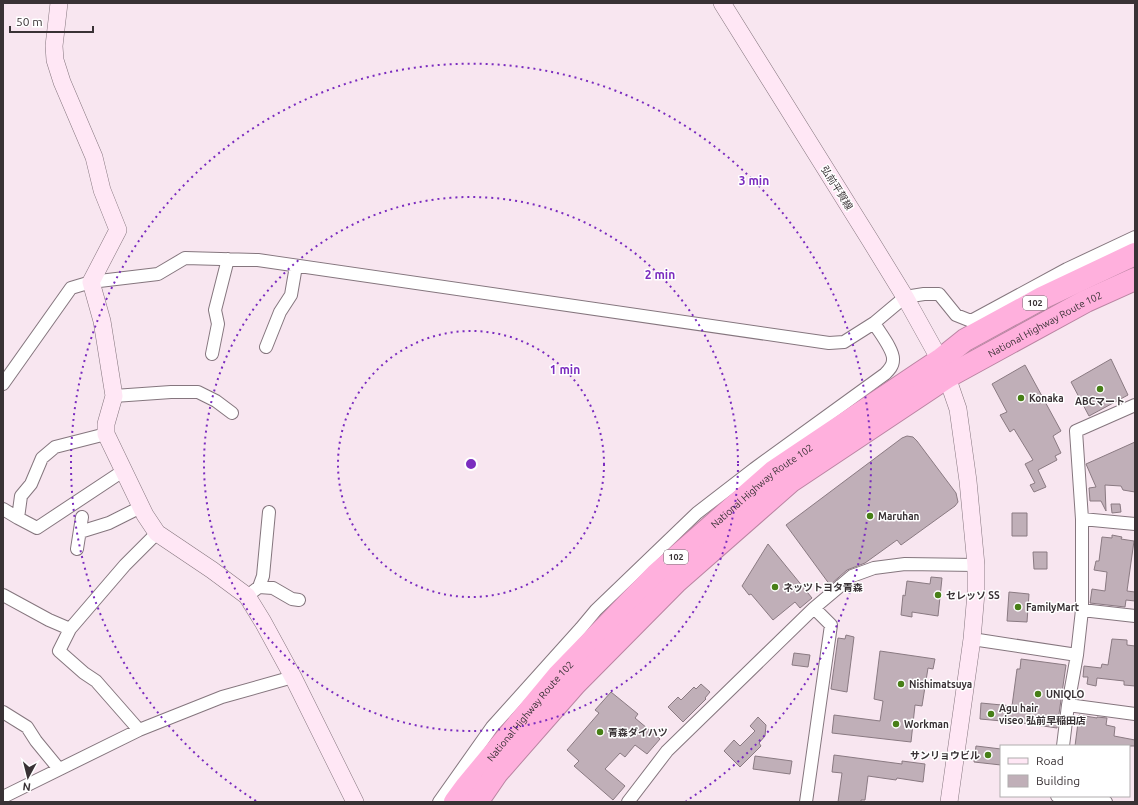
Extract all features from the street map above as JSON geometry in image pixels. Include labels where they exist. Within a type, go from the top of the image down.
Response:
[{"type":"highway","name":"National Highway Route 102","points":[[478,802],[497,773],[575,684],[676,582],[791,481],[943,368],[965,340],[971,336],[1042,298],[1135,254]]},
{"type":"highway","name":"National Highway Route 102","points":[[455,802],[558,676],[657,574],[773,472],[943,368],[1135,279]]},
{"type":"street","points":[[59,3],[54,46],[54,60],[94,157],[102,190],[118,230],[91,282],[102,320],[114,396],[106,424],[106,434],[145,515],[157,533],[212,570],[253,592],[273,588],[292,599],[299,600]]},
{"type":"street","name":"弘前平賀線","points":[[722,3],[905,297],[943,368],[958,409],[976,565],[976,593],[972,639],[949,802]]},
{"type":"street","points":[[3,384],[71,288],[91,282],[158,274],[185,258],[258,260],[828,343],[844,342],[874,323],[905,297],[924,294],[939,294],[956,314],[971,320],[1067,269],[1135,237]]},
{"type":"street","points":[[212,354],[218,324],[215,310],[228,260]]},
{"type":"street","points":[[266,347],[280,312],[291,295],[296,266]]},
{"type":"street","points":[[439,802],[492,727],[596,610],[697,513],[754,469],[885,374],[891,368],[894,360],[891,351],[874,323]]},
{"type":"street","points":[[114,396],[171,392],[198,392],[216,401],[232,413]]},
{"type":"street","points":[[1063,745],[1068,705],[1077,655],[1082,610],[1082,519],[1076,431],[1135,405]]},
{"type":"street","points":[[18,518],[21,496],[31,484],[42,458],[55,447],[106,434]]},
{"type":"street","points":[[3,509],[37,528],[123,471]]},
{"type":"street","points":[[80,532],[109,524],[141,507]]},
{"type":"street","points":[[253,592],[263,576],[269,512]]},
{"type":"street","points":[[77,549],[82,517]]},
{"type":"street","points":[[1082,519],[1135,524]]},
{"type":"street","points":[[139,730],[96,681],[84,673],[59,651],[70,629],[125,565],[157,533]]},
{"type":"street","points":[[628,802],[667,751],[814,608],[852,576],[874,568],[905,564],[976,565]]},
{"type":"street","points":[[253,592],[263,622],[293,677],[355,802]]},
{"type":"street","points":[[3,595],[49,620],[70,629]]},
{"type":"street","points":[[806,802],[831,625],[814,608]]},
{"type":"street","points":[[1082,610],[1135,616]]},
{"type":"street","points":[[972,639],[1077,655]]},
{"type":"street","points":[[3,797],[139,730],[222,697],[293,677]]},
{"type":"street","points":[[1068,705],[1135,714]]},
{"type":"street","points":[[3,712],[27,727],[36,741],[59,769]]},
{"type":"street","points":[[1065,797],[1106,802]]},
{"type":"building","name":"ABCマート","points":[[1111,359],[1128,395],[1089,416],[1071,382]]},
{"type":"building","name":"Konaka","points":[[1025,365],[1061,431],[1053,436],[1061,453],[1055,456],[1057,460],[1038,470],[1046,487],[1034,492],[1030,485],[1035,483],[1025,464],[1033,460],[1014,429],[1010,432],[1000,415],[1007,412],[992,384]]},
{"type":"building","name":"Maruhan","points":[[907,436],[913,437],[917,441],[956,493],[958,502],[955,506],[901,545],[897,540],[865,563],[847,570],[830,585],[786,525],[902,438]]},
{"type":"building","points":[[1135,442],[1135,492],[1123,490],[1121,486],[1105,485],[1106,511],[1101,501],[1090,501],[1089,488],[1096,487],[1086,464]]},
{"type":"building","points":[[1111,504],[1120,504],[1121,512],[1112,513]]},
{"type":"building","points":[[1012,513],[1027,513],[1027,536],[1012,536]]},
{"type":"building","points":[[1112,535],[1122,537],[1121,539],[1134,541],[1127,591],[1135,592],[1135,601],[1126,600],[1125,607],[1090,603],[1092,589],[1105,591],[1107,572],[1094,570],[1096,561],[1099,561],[1102,537],[1112,538]]},
{"type":"building","points":[[768,544],[812,598],[800,608],[795,602],[773,620],[751,594],[749,595],[742,586]]},
{"type":"building","points":[[1033,552],[1047,552],[1047,569],[1034,569]]},
{"type":"building","points":[[931,577],[942,578],[938,616],[912,612],[912,617],[901,615],[903,595],[905,596],[907,581],[930,584]]},
{"type":"building","name":"FamilyMart","points":[[1009,592],[1029,594],[1027,622],[1007,621]]},
{"type":"building","points":[[846,635],[854,637],[847,692],[831,689],[838,638],[845,639]]},
{"type":"building","points":[[1112,639],[1127,640],[1127,645],[1135,646],[1135,686],[1124,685],[1124,681],[1097,678],[1096,686],[1087,684],[1088,677],[1083,677],[1084,666],[1101,668],[1102,664],[1108,665]]},
{"type":"building","points":[[880,651],[935,659],[933,669],[928,668],[922,706],[915,705],[911,742],[832,733],[834,715],[880,721],[883,701],[874,699]]},
{"type":"building","points":[[794,653],[810,655],[808,667],[792,665]]},
{"type":"building","name":"UNIQLO","points":[[1021,659],[1066,665],[1057,728],[1002,720],[980,719],[981,703],[1012,706],[1017,669],[1020,669]]},
{"type":"building","points":[[701,684],[710,692],[705,698],[706,699],[683,722],[668,707],[678,697],[681,700],[694,687],[696,689]]},
{"type":"building","points":[[611,692],[638,714],[635,718],[660,739],[647,754],[635,745],[625,757],[620,753],[605,769],[625,786],[613,800],[574,766],[579,761],[567,750],[599,713],[595,710]]},
{"type":"building","points":[[1079,715],[1107,718],[1106,725],[1115,727],[1114,736],[1135,740],[1135,746],[1075,745]]},
{"type":"building","points":[[758,717],[766,725],[765,736],[759,743],[761,746],[740,767],[724,751],[734,740],[740,746],[755,731],[750,726]]},
{"type":"building","name":"サンリョウビル","points":[[976,746],[1000,749],[1000,765],[974,762]]},
{"type":"building","points":[[834,755],[902,764],[902,761],[925,764],[923,782],[868,776],[865,800],[861,800],[861,802],[838,802],[842,773],[832,772]]},
{"type":"building","points":[[755,756],[792,761],[790,774],[753,769]]},
{"type":"place","name":"ABCマート","points":[[1100,389]]},
{"type":"place","name":"Konaka","points":[[1021,398]]},
{"type":"place","name":"Maruhan","points":[[870,516]]},
{"type":"place","name":"ネッツトヨタ青森","points":[[775,587]]},
{"type":"place","name":"セレッソ SS","points":[[938,595]]},
{"type":"place","name":"FamilyMart","points":[[1018,607]]},
{"type":"place","name":"Nishimatsuya","points":[[901,684]]},
{"type":"place","name":"UNIQLO","points":[[1038,694]]},
{"type":"place","name":"Agu hair viseo 弘前早稲田店","points":[[991,714]]},
{"type":"place","name":"Workman","points":[[896,724]]},
{"type":"place","name":"青森ダイハツ","points":[[600,732]]},
{"type":"place","name":"サンリョウビル","points":[[988,755]]}]
